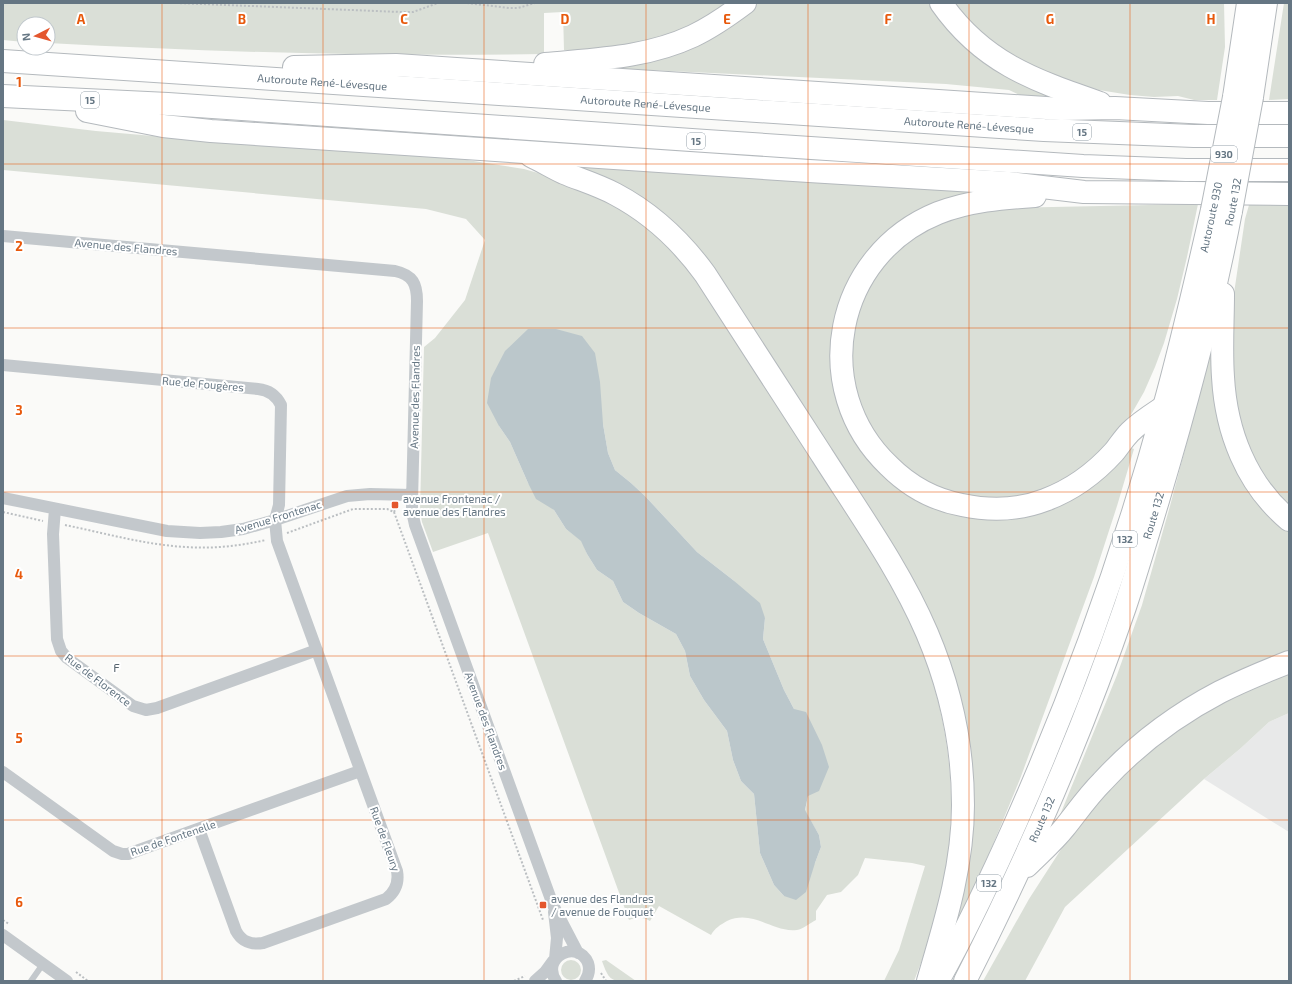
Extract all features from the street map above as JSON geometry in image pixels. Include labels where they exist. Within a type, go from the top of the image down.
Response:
[{"type":"highway","points":[[478,70],[609,58],[652,51],[698,34],[723,19],[745,3]]},
{"type":"highway","points":[[941,3],[954,21],[973,40],[1009,66],[1040,81],[1114,108]]},
{"type":"highway","points":[[1234,3],[1243,97]]},
{"type":"highway","points":[[1240,56],[1248,3]]},
{"type":"highway","points":[[1243,97],[1266,3]]},
{"type":"highway","name":"Autoroute René-Lévesque","points":[[3,61],[1080,132],[1187,136],[1289,136]]},
{"type":"highway","points":[[147,70],[396,65],[1061,109],[1114,108],[1208,113],[1289,113]]},
{"type":"highway","points":[[7,96],[163,126],[525,152],[1008,183],[1084,192]]},
{"type":"highway","name":"15","points":[[7,96],[176,104],[1082,166],[1155,169],[1289,170]]},
{"type":"highway","name":"Route 132","points":[[966,981],[1049,804],[1103,669],[1130,593],[1179,428],[1204,336],[1223,251],[1222,210],[1243,97]]},
{"type":"highway","points":[[525,152],[563,173],[600,187],[626,200],[663,226],[686,248],[705,274],[865,522],[906,589],[921,619],[933,648],[952,713],[960,764],[963,805],[954,888],[928,981]]},
{"type":"highway","points":[[1165,406],[1129,432],[1106,460],[1084,479],[1054,496],[1021,507],[976,508],[947,501],[929,494],[906,480],[891,468],[871,447],[861,432],[851,411],[845,388],[841,345],[844,322],[860,280],[889,244],[905,231],[920,222],[959,206],[1007,198],[1084,192],[1289,194]]},
{"type":"highway","name":"Autoroute 930","points":[[1165,406],[1192,299],[1222,210]]},
{"type":"highway","points":[[1223,251],[1222,370],[1230,425],[1240,454],[1254,481],[1268,500],[1289,520]]},
{"type":"highway","name":"Route 132","points":[[938,981],[966,929],[990,879],[1026,800],[1064,707],[1094,630],[1115,568],[1165,406]]},
{"type":"highway","points":[[1016,876],[1064,828],[1102,782],[1128,756],[1156,733],[1178,717],[1219,692],[1289,662]]},
{"type":"street","name":"Avenue des Flandres","points":[[3,236],[396,271],[407,276],[414,283],[417,288],[417,295],[412,511],[417,533],[553,905],[578,953],[586,959],[589,965],[590,978]]},
{"type":"street","name":"Rue de Fougères","points":[[3,365],[258,389],[269,392],[278,400],[281,409],[279,505],[275,520]]},
{"type":"street","name":"Avenue Frontenac","points":[[3,498],[167,531],[211,533],[231,531],[275,520],[347,496],[370,494],[412,495]]},
{"type":"street","name":"Rue de Florence","points":[[55,509],[53,534],[57,639],[61,651],[67,658],[133,706],[146,710],[157,708],[317,650]]},
{"type":"street","name":"Rue de Fleury","points":[[199,829],[234,926],[239,936],[252,944],[270,941],[386,898],[394,891],[398,880],[397,871],[277,541],[275,520]]},
{"type":"street","name":"Rue de Fontenelle","points":[[3,772],[113,851],[122,854],[133,853],[360,771]]},
{"type":"street","name":"Avenue des Flandres","points":[[553,905],[557,938],[555,960],[552,972],[556,981]]},
{"type":"street","points":[[4,937],[67,981]]},
{"type":"street","points":[[530,979],[545,972],[555,960],[565,952],[574,951],[578,953]]},
{"type":"lane","points":[[31,981],[43,964]]},
{"type":"path","points":[[176,3],[401,12],[413,12],[438,3]]},
{"type":"path","points":[[467,3],[509,8],[518,8],[535,3]]},
{"type":"path","points":[[394,512],[396,508]]},
{"type":"path","name":"Avenue Frontenac","points":[[284,533],[353,509],[387,509],[394,512]]},
{"type":"path","points":[[3,512],[44,521]]},
{"type":"path","name":"Avenue des Flandres","points":[[394,512],[543,921]]},
{"type":"path","points":[[514,981],[530,979]]},
{"type":"shaded area","points":[[3,3],[730,3],[686,30],[658,40],[583,51],[564,50],[563,12],[544,13],[544,54],[358,54],[172,49],[56,43],[56,16],[16,16],[16,41],[3,40]]},
{"type":"shaded area","points":[[755,3],[932,3],[1061,97],[1028,99],[1009,90],[946,84],[648,70],[641,72],[599,70]]},
{"type":"shaded area","points":[[953,3],[1224,3],[1225,47],[1217,100],[1194,100],[1178,96],[1154,97],[1130,95],[1080,87],[1021,62],[978,31]]},
{"type":"shaded area","points":[[1284,3],[1289,3],[1289,99],[1269,100]]},
{"type":"shaded area","points":[[3,120],[96,131],[176,138],[442,156],[524,169],[552,177],[610,202],[650,228],[688,267],[887,576],[919,641],[934,684],[944,727],[950,770],[951,812],[948,854],[941,896],[930,938],[914,981],[884,981],[899,950],[925,866],[912,863],[865,858],[858,875],[841,892],[827,895],[816,911],[816,920],[797,930],[779,928],[754,919],[737,918],[722,924],[711,935],[659,906],[650,921],[640,918],[629,920],[488,533],[433,552],[422,522],[420,511],[424,347],[435,338],[465,300],[485,240],[466,219],[426,209],[3,170]],"holes":[[[603,424],[608,453],[615,470],[645,496],[697,552],[733,580],[765,618],[763,639],[784,690],[794,709],[808,796],[805,811],[819,835],[821,847],[815,863],[784,896],[774,885],[760,853],[754,794],[741,781],[733,760],[727,731],[704,700],[690,676],[685,651],[676,634],[623,602],[613,581],[597,570],[587,554],[582,541],[566,529],[554,510],[528,483],[510,442],[499,426]]]},
{"type":"shaded area","points":[[564,165],[986,191],[897,228],[832,345],[878,467],[1001,516],[1129,447],[1134,449],[1094,577],[1020,779],[992,847],[955,929],[958,696],[711,271]]},
{"type":"shaded area","points":[[1198,204],[1177,299],[1155,367],[1144,392],[1128,420],[1096,459],[1046,490],[1021,497],[995,500],[943,491],[917,478],[893,457],[873,434],[861,409],[849,359],[859,300],[896,250],[940,221],[1002,208]]},
{"type":"shaded area","points":[[1289,204],[1289,509],[1260,474],[1241,431],[1232,384],[1233,300],[1245,219],[1249,205]]},
{"type":"shaded area","points":[[528,329],[556,329],[582,336],[595,353],[600,382],[603,424],[608,453],[615,470],[645,496],[697,552],[760,603],[765,618],[763,639],[784,690],[794,709],[806,712],[822,745],[829,767],[819,791],[808,796],[805,810],[819,835],[821,847],[806,892],[796,900],[784,896],[774,885],[760,853],[754,794],[741,781],[733,760],[727,731],[704,700],[690,676],[685,651],[676,634],[623,602],[613,581],[597,570],[581,541],[566,529],[554,510],[536,499],[510,442],[499,426],[487,403],[491,378],[505,351]]},
{"type":"shaded area","points":[[1212,347],[1215,384],[1289,529],[1289,654],[1242,674],[1064,817],[1060,815],[1117,675],[1142,605]]},
{"type":"shaded area","points":[[1289,671],[1289,713],[1269,722],[1204,779],[1065,907],[1025,981],[983,981],[1029,899],[1069,837],[1122,775],[1182,724],[1213,707]]},
{"type":"shaded area","points":[[1289,713],[1289,832],[1204,779],[1269,722]]},
{"type":"shaded area","points":[[571,960],[578,963],[581,970],[578,977],[571,980],[564,977],[561,970],[564,963]]},
{"type":"shaded area","points":[[606,960],[636,981],[613,980],[607,974],[602,961]]},
{"type":"place","name":"avenue Frontenac / avenue des Flandres","points":[[395,505]]},
{"type":"place","name":"avenue des Flandres / avenue de Fouquet","points":[[543,905]]},
{"type":"district","name":"F","points":[[117,668]]}]
